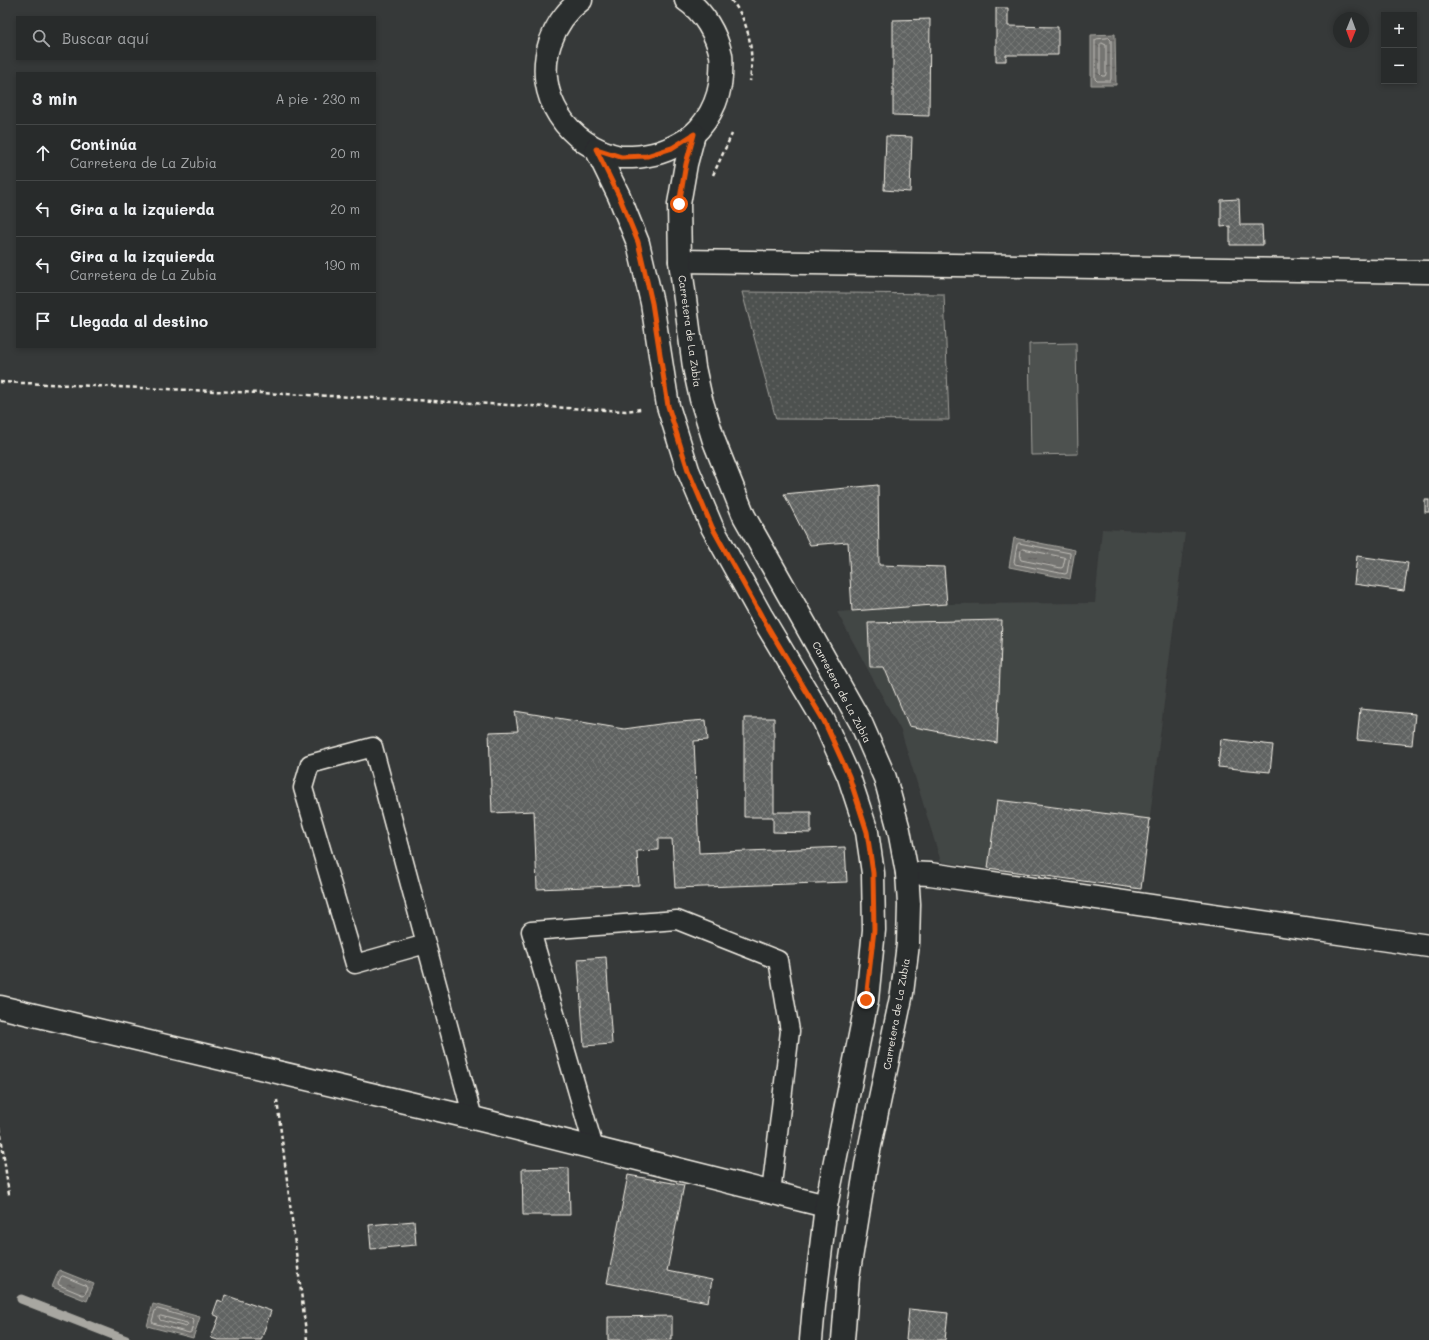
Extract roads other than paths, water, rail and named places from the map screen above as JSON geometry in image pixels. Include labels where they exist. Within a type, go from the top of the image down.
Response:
[{"type":"street","points":[[575,2],[555,30],[546,56],[546,84],[555,111],[573,133],[596,149],[621,157],[647,156],[672,148],[694,134],[711,111],[721,84],[721,56],[712,29],[694,5],[686,0]]},
{"type":"street","name":"Carretera de La Zubia","points":[[694,134],[686,164],[679,204],[680,261],[694,367],[700,399],[714,441],[744,516],[861,723],[885,778],[899,830],[907,873],[909,904],[908,944],[903,986],[866,1165],[848,1277],[843,1340]]},
{"type":"street","points":[[596,149],[619,196],[638,242],[652,303],[668,406],[688,470],[712,527],[762,617],[824,721],[849,776],[867,832],[873,873],[874,930],[866,1000],[826,1206],[811,1340]]},
{"type":"street","points":[[680,261],[1429,272]]},
{"type":"street","points":[[907,873],[930,874],[1429,946]]},
{"type":"street","points":[[0,1007],[473,1118],[826,1206]]},
{"type":"lane","points":[[426,944],[355,964],[302,788],[310,764],[373,747],[473,1118]]},
{"type":"lane","points":[[594,1148],[531,931],[677,920],[778,960],[790,1031],[771,1193]]},
{"type":"water","points":[[1115,34],[1116,85],[1091,85],[1091,35]]},
{"type":"water","points":[[1014,538],[1075,550],[1070,579],[1009,567]]},
{"type":"water","points":[[59,1270],[94,1284],[87,1301],[52,1287]]},
{"type":"water","points":[[153,1304],[200,1317],[193,1338],[147,1326]]},
{"type":"waterway","points":[[21,1299],[126,1340]]}]
